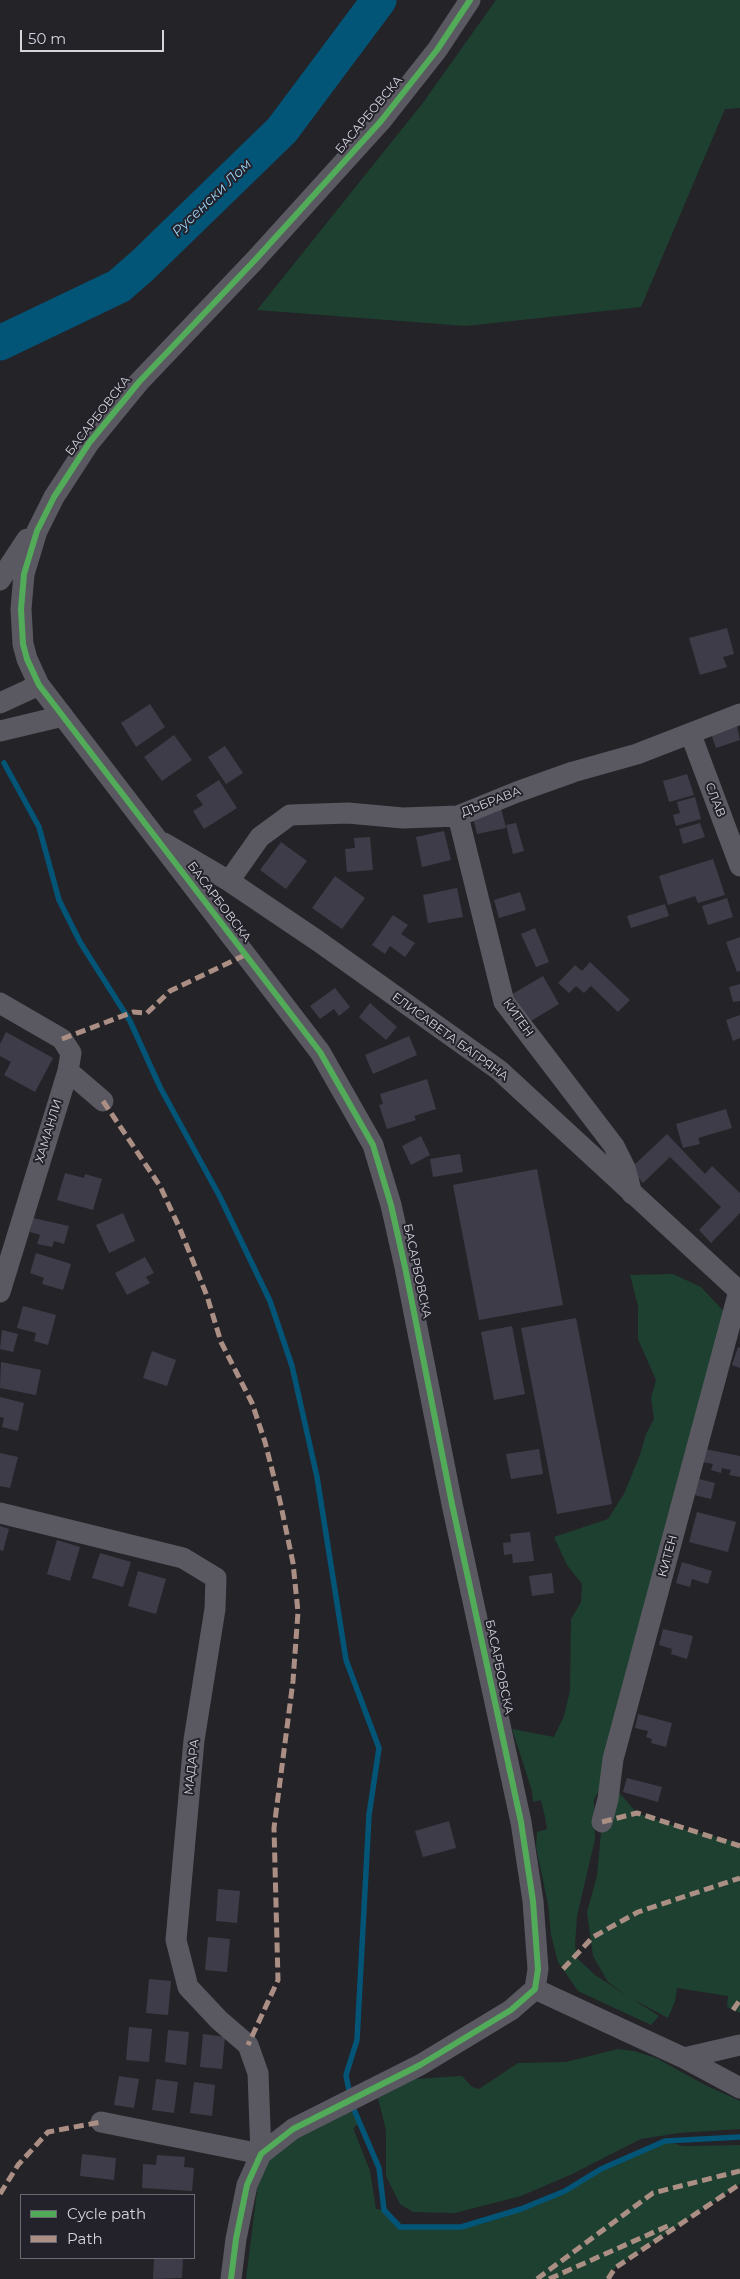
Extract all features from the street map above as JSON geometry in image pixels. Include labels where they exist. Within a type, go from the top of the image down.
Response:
[{"type":"street","name":"БАСАРБОВСКА","points":[[470,0],[437,50],[381,121],[255,260],[139,382],[89,443],[54,497],[30,549],[22,591],[22,644],[40,685],[320,1052],[373,1145],[391,1205],[401,1250],[452,1504],[520,1822],[533,1901],[536,1979]]},
{"type":"street","points":[[0,580],[54,497]]},
{"type":"street","points":[[0,703],[40,685]]},
{"type":"street","name":"ДЪБРАВА","points":[[229,881],[260,837],[290,815],[348,813],[403,818],[458,816],[573,772],[636,754],[691,735],[740,714]]},
{"type":"street","points":[[0,731],[63,716]]},
{"type":"street","name":"СЛАВ","points":[[691,735],[740,866]]},
{"type":"street","name":"КИТЕН","points":[[458,816],[504,1002],[614,1146],[626,1168],[632,1195]]},
{"type":"street","name":"ЕЛИСАВЕТА БАГРЯНА","points":[[155,837],[229,881],[318,941],[499,1070],[632,1195],[740,1292]]},
{"type":"street","name":"ХАМАНЛИ","points":[[0,1003],[62,1039],[71,1053],[68,1071],[0,1292]]},
{"type":"street","points":[[68,1071],[103,1101]]},
{"type":"street","name":"КИТЕН","points":[[602,1822],[608,1799],[613,1759],[740,1292]]},
{"type":"street","name":"МАДАРА","points":[[0,1513],[183,1558],[216,1578],[215,1609],[194,1740],[176,1940],[188,1987],[219,2020],[248,2044],[258,2073],[261,2154]]},
{"type":"street","points":[[231,2279],[236,2239],[247,2184],[261,2154],[293,2129],[420,2065],[511,2010],[536,1979],[740,2088]]},
{"type":"street","points":[[684,2058],[740,2045]]},
{"type":"street","points":[[101,2122],[261,2154]]},
{"type":"green space","points":[[496,0],[740,0],[740,108],[725,109],[641,307],[466,326],[257,310],[422,104]]},
{"type":"green space","points":[[673,1274],[701,1287],[733,1321],[609,1772],[594,1800],[595,1839],[577,1916],[575,1945],[577,1958],[595,1975],[627,1996],[608,1982],[593,1956],[587,1912],[597,1876],[602,1822],[609,1781],[637,1813],[684,1829],[740,1843],[740,2013],[727,2007],[728,1996],[677,1988],[675,2001],[668,2018],[631,1998],[659,2016],[651,2025],[578,1991],[558,1962],[551,1935],[548,1904],[536,1847],[537,1832],[547,1829],[545,1817],[541,1800],[533,1802],[532,1791],[512,1729],[554,1737],[564,1716],[570,1691],[571,1619],[581,1602],[582,1584],[567,1565],[554,1537],[608,1519],[624,1494],[640,1455],[646,1434],[654,1419],[651,1398],[656,1380],[638,1339],[638,1306],[630,1275]]},
{"type":"green space","points":[[618,2049],[634,2051],[656,2058],[705,2085],[740,2101],[740,2129],[679,2133],[641,2139],[570,2175],[521,2196],[455,2213],[413,2212],[400,2204],[386,2176],[386,2130],[378,2098],[415,2079],[462,2076],[472,2087],[479,2089],[518,2063],[566,2062]]},
{"type":"green space","points":[[353,2110],[360,2123],[353,2128],[370,2171],[376,2209],[384,2210],[400,2227],[461,2227],[521,2209],[565,2191],[601,2169],[665,2141],[683,2146],[740,2145],[740,2184],[615,2268],[609,2279],[246,2279],[259,2175],[279,2148]]},
{"type":"building","points":[[727,628],[734,654],[723,657],[727,667],[700,675],[689,638]]},
{"type":"building","points":[[150,704],[165,727],[136,747],[121,723]]},
{"type":"building","points":[[737,726],[740,740],[716,748],[711,734]]},
{"type":"building","points":[[174,735],[192,760],[162,781],[144,757]]},
{"type":"building","points":[[225,746],[243,773],[226,784],[208,757]]},
{"type":"building","points":[[687,774],[694,795],[669,802],[663,781]]},
{"type":"building","points":[[219,780],[237,808],[204,829],[193,811],[203,805],[196,795]]},
{"type":"building","points":[[695,797],[701,819],[676,826],[673,815],[680,813],[677,802]]},
{"type":"building","points":[[501,808],[506,828],[477,834],[472,814]]},
{"type":"building","points":[[516,823],[524,851],[513,854],[506,825]]},
{"type":"building","points":[[700,823],[705,837],[683,844],[679,829]]},
{"type":"building","points":[[444,831],[451,860],[422,867],[416,837]]},
{"type":"building","points":[[370,837],[373,870],[347,872],[345,849],[355,848],[354,838]]},
{"type":"building","points":[[281,842],[307,861],[286,889],[260,870]]},
{"type":"building","points":[[713,859],[725,895],[698,903],[695,896],[668,905],[659,876]]},
{"type":"building","points":[[335,876],[365,898],[342,929],[312,908]]},
{"type":"building","points":[[457,888],[463,917],[428,923],[423,895]]},
{"type":"building","points":[[520,892],[526,910],[499,918],[494,900]]},
{"type":"building","points":[[727,898],[733,917],[708,925],[702,906]]},
{"type":"building","points":[[665,904],[669,916],[631,928],[627,916]]},
{"type":"building","points":[[393,915],[408,925],[401,934],[415,943],[405,957],[390,946],[385,954],[372,945]]},
{"type":"building","points":[[535,928],[549,962],[536,967],[521,934]]},
{"type":"building","points":[[740,937],[740,971],[737,972],[726,942]]},
{"type":"building","points":[[590,962],[630,1000],[618,1012],[591,986],[584,993],[576,986],[569,993],[558,983],[575,965],[582,971]]},
{"type":"building","points":[[543,976],[559,1004],[526,1024],[509,996]]},
{"type":"building","points":[[740,984],[740,1001],[733,1002],[729,987]]},
{"type":"building","points":[[335,988],[350,1007],[339,1016],[334,1009],[320,1019],[310,1006]]},
{"type":"building","points":[[370,1003],[397,1027],[386,1040],[359,1017]]},
{"type":"building","points":[[740,1015],[740,1038],[733,1041],[726,1020]]},
{"type":"building","points":[[6,1032],[53,1058],[35,1092],[4,1075],[11,1062],[0,1056],[0,1044]]},
{"type":"building","points":[[409,1036],[417,1055],[373,1074],[365,1055]]},
{"type":"building","points":[[427,1079],[436,1109],[414,1116],[416,1120],[387,1129],[379,1105],[383,1104],[380,1094]]},
{"type":"building","points":[[726,1109],[732,1128],[698,1138],[700,1144],[683,1148],[676,1124]]},
{"type":"building","points":[[667,1134],[705,1174],[712,1166],[740,1193],[740,1213],[711,1243],[699,1230],[721,1207],[670,1157],[643,1183],[630,1169]]},
{"type":"building","points":[[421,1136],[430,1155],[411,1165],[402,1146]]},
{"type":"building","points":[[460,1154],[463,1172],[433,1177],[430,1159]]},
{"type":"building","points":[[537,1169],[563,1305],[479,1320],[453,1185]]},
{"type":"building","points":[[65,1173],[84,1178],[85,1174],[102,1179],[93,1210],[57,1200]]},
{"type":"building","points":[[123,1213],[135,1241],[109,1253],[96,1225]]},
{"type":"building","points":[[33,1218],[69,1226],[64,1244],[54,1241],[52,1247],[37,1244],[40,1235],[30,1232]]},
{"type":"building","points":[[36,1253],[71,1264],[63,1290],[42,1284],[44,1278],[30,1273]]},
{"type":"building","points":[[145,1257],[154,1273],[146,1277],[150,1283],[127,1295],[115,1273]]},
{"type":"building","points":[[23,1306],[56,1315],[48,1345],[34,1341],[36,1333],[17,1328]]},
{"type":"building","points":[[576,1318],[612,1504],[557,1514],[521,1328]]},
{"type":"building","points":[[512,1326],[525,1394],[494,1400],[481,1332]]},
{"type":"building","points":[[2,1330],[18,1334],[13,1352],[0,1349]]},
{"type":"building","points":[[738,1347],[740,1348],[740,1368],[732,1365]]},
{"type":"building","points":[[152,1351],[176,1360],[167,1386],[143,1378]]},
{"type":"building","points":[[1,1362],[41,1370],[36,1395],[0,1388]]},
{"type":"building","points":[[0,1397],[24,1403],[18,1431],[2,1427],[4,1418],[0,1417]]},
{"type":"building","points":[[539,1449],[543,1474],[511,1479],[506,1454]]},
{"type":"building","points":[[705,1449],[740,1456],[740,1477],[729,1475],[731,1470],[722,1468],[721,1473],[711,1470],[713,1464],[702,1462]]},
{"type":"building","points":[[0,1453],[18,1457],[10,1488],[0,1486]]},
{"type":"building","points":[[699,1479],[715,1483],[711,1499],[694,1495]]},
{"type":"building","points":[[697,1512],[736,1522],[728,1552],[689,1542]]},
{"type":"building","points":[[0,1526],[9,1529],[3,1551],[0,1550]]},
{"type":"building","points":[[530,1532],[534,1561],[513,1563],[512,1554],[504,1555],[503,1543],[511,1542],[510,1534]]},
{"type":"building","points":[[57,1540],[80,1547],[70,1581],[47,1574]]},
{"type":"building","points":[[100,1553],[131,1562],[123,1587],[92,1578]]},
{"type":"building","points":[[682,1562],[712,1571],[708,1584],[692,1579],[690,1587],[676,1583]]},
{"type":"building","points":[[138,1571],[166,1579],[156,1614],[128,1606]]},
{"type":"building","points":[[552,1573],[554,1593],[532,1596],[529,1576]]},
{"type":"building","points":[[663,1629],[693,1636],[687,1659],[671,1654],[672,1649],[659,1645]]},
{"type":"building","points":[[638,1714],[672,1723],[666,1747],[651,1743],[652,1739],[646,1737],[648,1731],[635,1728]]},
{"type":"building","points":[[627,1778],[662,1787],[658,1802],[623,1792]]},
{"type":"building","points":[[449,1821],[456,1848],[423,1857],[415,1831]]},
{"type":"building","points":[[218,1889],[240,1891],[237,1923],[216,1921]]},
{"type":"building","points":[[208,1937],[230,1939],[227,1972],[205,1970]]},
{"type":"building","points":[[149,1979],[171,1981],[168,2015],[146,2013]]},
{"type":"building","points":[[129,2027],[152,2029],[149,2062],[126,2060]]},
{"type":"building","points":[[168,2030],[189,2032],[186,2065],[165,2062]]},
{"type":"building","points":[[203,2034],[225,2037],[222,2069],[200,2067]]},
{"type":"building","points":[[119,2076],[139,2079],[134,2108],[114,2105]]},
{"type":"building","points":[[156,2079],[178,2082],[174,2113],[152,2110]]},
{"type":"building","points":[[194,2082],[215,2085],[212,2116],[190,2113]]},
{"type":"building","points":[[82,2154],[116,2158],[114,2180],[80,2176]]},
{"type":"building","points":[[157,2155],[185,2157],[184,2167],[194,2168],[192,2191],[142,2188],[143,2164],[156,2165]]},
{"type":"building","points":[[154,2259],[183,2259],[182,2278],[153,2279]]},
{"type":"waterway","name":"Русенски Лом","points":[[0,343],[119,286],[143,265],[282,130],[379,0]]},
{"type":"waterway","points":[[4,763],[39,827],[59,900],[80,942],[130,1021],[160,1087],[220,1197],[270,1301],[292,1366],[317,1477],[346,1660],[379,1748],[369,1815],[357,2040],[346,2075],[350,2096]]},
{"type":"waterway","points":[[352,2105],[379,2168],[384,2210],[400,2227],[461,2227],[521,2209],[565,2191],[601,2169],[665,2141],[740,2137]]},
{"type":"marked path","points":[[62,1039],[133,1012],[147,1013],[170,991],[245,955]]},
{"type":"marked path","points":[[103,1101],[160,1186],[207,1296],[221,1342],[252,1403],[265,1442],[293,1563],[298,1612],[293,1681],[274,1828],[278,1980],[248,2045]]},
{"type":"marked path","points":[[602,1822],[637,1813],[740,1846]]},
{"type":"marked path","points":[[563,1969],[593,1937],[638,1912],[740,1878]]},
{"type":"marked path","points":[[733,2010],[740,2000]]},
{"type":"marked path","points":[[0,2194],[18,2165],[48,2132],[101,2122]]},
{"type":"marked path","points":[[537,2279],[653,2193],[740,2171]]},
{"type":"marked path","points":[[608,2279],[615,2268],[740,2184]]},
{"type":"marked path","points":[[549,2279],[670,2225]]},
{"type":"cycle path","points":[[231,2279],[236,2239],[247,2185],[261,2154],[293,2129],[420,2065],[511,2010],[535,1989],[538,1969],[533,1901],[521,1822],[452,1504],[405,1267],[391,1205],[373,1145],[320,1052],[39,685],[27,659],[23,644],[21,609],[24,574],[37,531],[54,497],[89,443],[139,382],[255,260],[381,121],[437,50],[470,0]]}]
